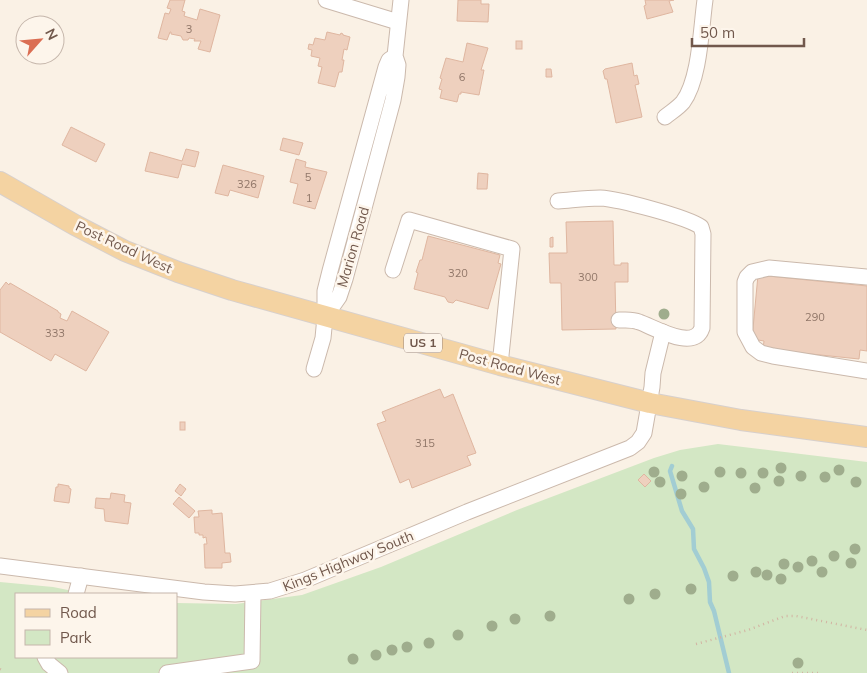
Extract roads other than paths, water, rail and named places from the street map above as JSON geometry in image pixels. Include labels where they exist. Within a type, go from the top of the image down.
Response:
[{"type":"main road","name":"Post Road West","points":[[0,182],[100,238],[158,264],[232,290],[500,365],[650,403],[741,420],[867,437]]},
{"type":"street","points":[[326,0],[398,22]]},
{"type":"street","name":"Marion Road","points":[[314,368],[323,338],[325,291],[330,271],[386,67],[389,60],[395,56],[401,0]]},
{"type":"street","points":[[665,117],[682,102],[690,89],[696,71],[705,0]]},
{"type":"street","points":[[558,200],[601,198],[620,201],[688,220],[701,227],[703,243],[701,332],[695,337],[677,338],[636,321],[619,320]]},
{"type":"street","points":[[393,270],[408,220],[512,249],[500,365]]},
{"type":"street","points":[[867,277],[769,268],[752,272],[747,277],[745,289],[745,332],[753,347],[761,353],[867,371]]},
{"type":"street","name":"Kings Highway South","points":[[0,566],[190,591],[235,594],[283,588],[467,512],[630,448],[638,442],[644,433],[653,373],[663,332]]},
{"type":"street","points":[[76,593],[81,576]]},
{"type":"street","points":[[167,673],[252,661],[252,593]]},
{"type":"street","points":[[46,658],[49,664],[60,673]]},
{"type":"waterway","points":[[672,466],[670,471],[682,511],[693,529],[694,549],[709,582],[710,602],[714,611],[729,673]]}]
